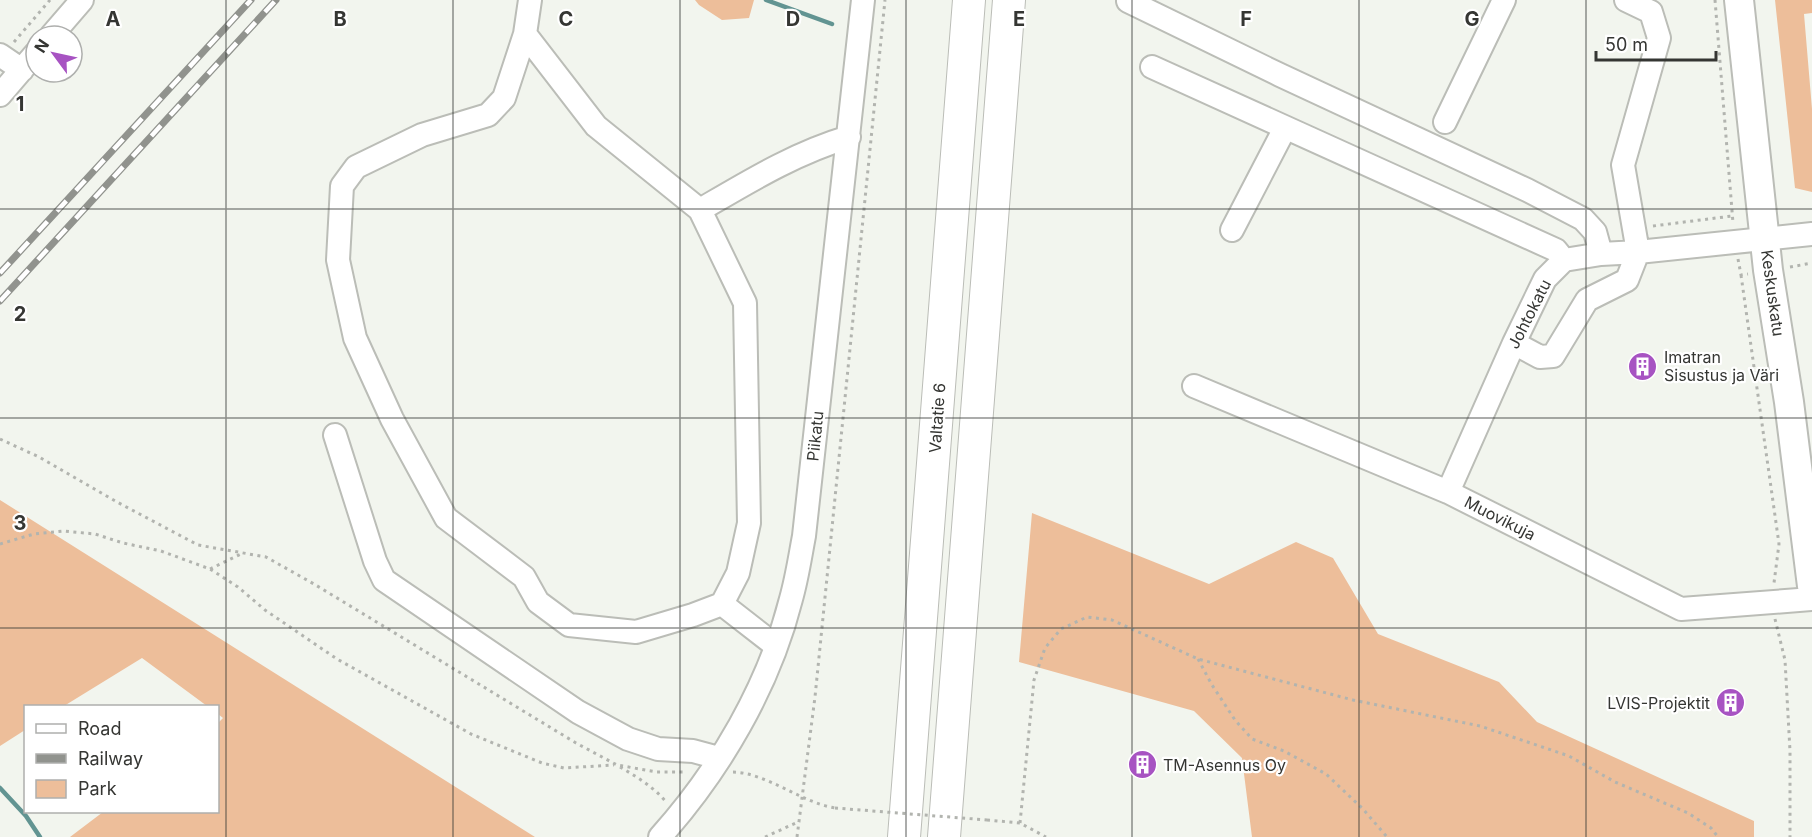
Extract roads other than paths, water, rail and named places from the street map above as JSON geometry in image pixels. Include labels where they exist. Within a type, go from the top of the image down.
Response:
[{"type":"highway","name":"Valtatie 6","points":[[904,837],[969,0]]},
{"type":"highway","points":[[944,837],[1009,0]]},
{"type":"main road","name":"Keskuskatu","points":[[1739,0],[1765,239],[1789,402],[1812,586]]},
{"type":"street","points":[[61,24],[82,0]]},
{"type":"street","points":[[525,34],[596,126],[700,210],[745,303],[749,523],[738,573],[722,604],[636,632],[569,625],[538,602],[524,577],[446,518],[392,419],[355,338],[338,260],[342,186],[356,167],[422,135],[488,115],[504,98],[525,34],[530,0]]},
{"type":"street","name":"Piikatu","points":[[660,837],[715,765],[756,695],[776,646],[791,599],[804,536],[863,0]]},
{"type":"street","points":[[1444,122],[1504,0]]},
{"type":"street","points":[[1514,343],[1540,357],[1553,356],[1587,300],[1627,280],[1638,252],[1623,165],[1659,38],[1651,12],[1626,0]]},
{"type":"street","points":[[1128,1],[1280,75],[1527,190],[1583,219],[1595,232],[1602,254]]},
{"type":"street","points":[[1,56],[24,61]]},
{"type":"street","points":[[1152,67],[1556,250],[1564,260],[1602,254],[1812,234]]},
{"type":"street","points":[[0,95],[24,68]]},
{"type":"street","points":[[1232,230],[1285,128]]},
{"type":"street","points":[[700,210],[792,158],[819,146],[849,137]]},
{"type":"street","name":"Johtokatu","points":[[1448,492],[1545,279],[1564,260]]},
{"type":"street","name":"Muovikuja","points":[[1194,386],[1448,492],[1681,609],[1812,599]]},
{"type":"street","points":[[335,435],[375,561],[384,580],[578,712],[628,739],[658,749],[693,751],[715,765]]},
{"type":"street","points":[[722,604],[776,646]]},
{"type":"waterway","points":[[766,0],[832,24]]},
{"type":"waterway","points":[[0,788],[26,816],[40,837]]},
{"type":"railway","points":[[0,273],[251,0]]},
{"type":"railway","points":[[0,301],[276,0]]},
{"type":"place","name":"Imatran Sisustus ja Väri","points":[[1643,366]]},
{"type":"place","name":"LVIS-Projektit","points":[[1731,703]]},
{"type":"place","name":"TM-Asennus Oy","points":[[1142,765]]}]
